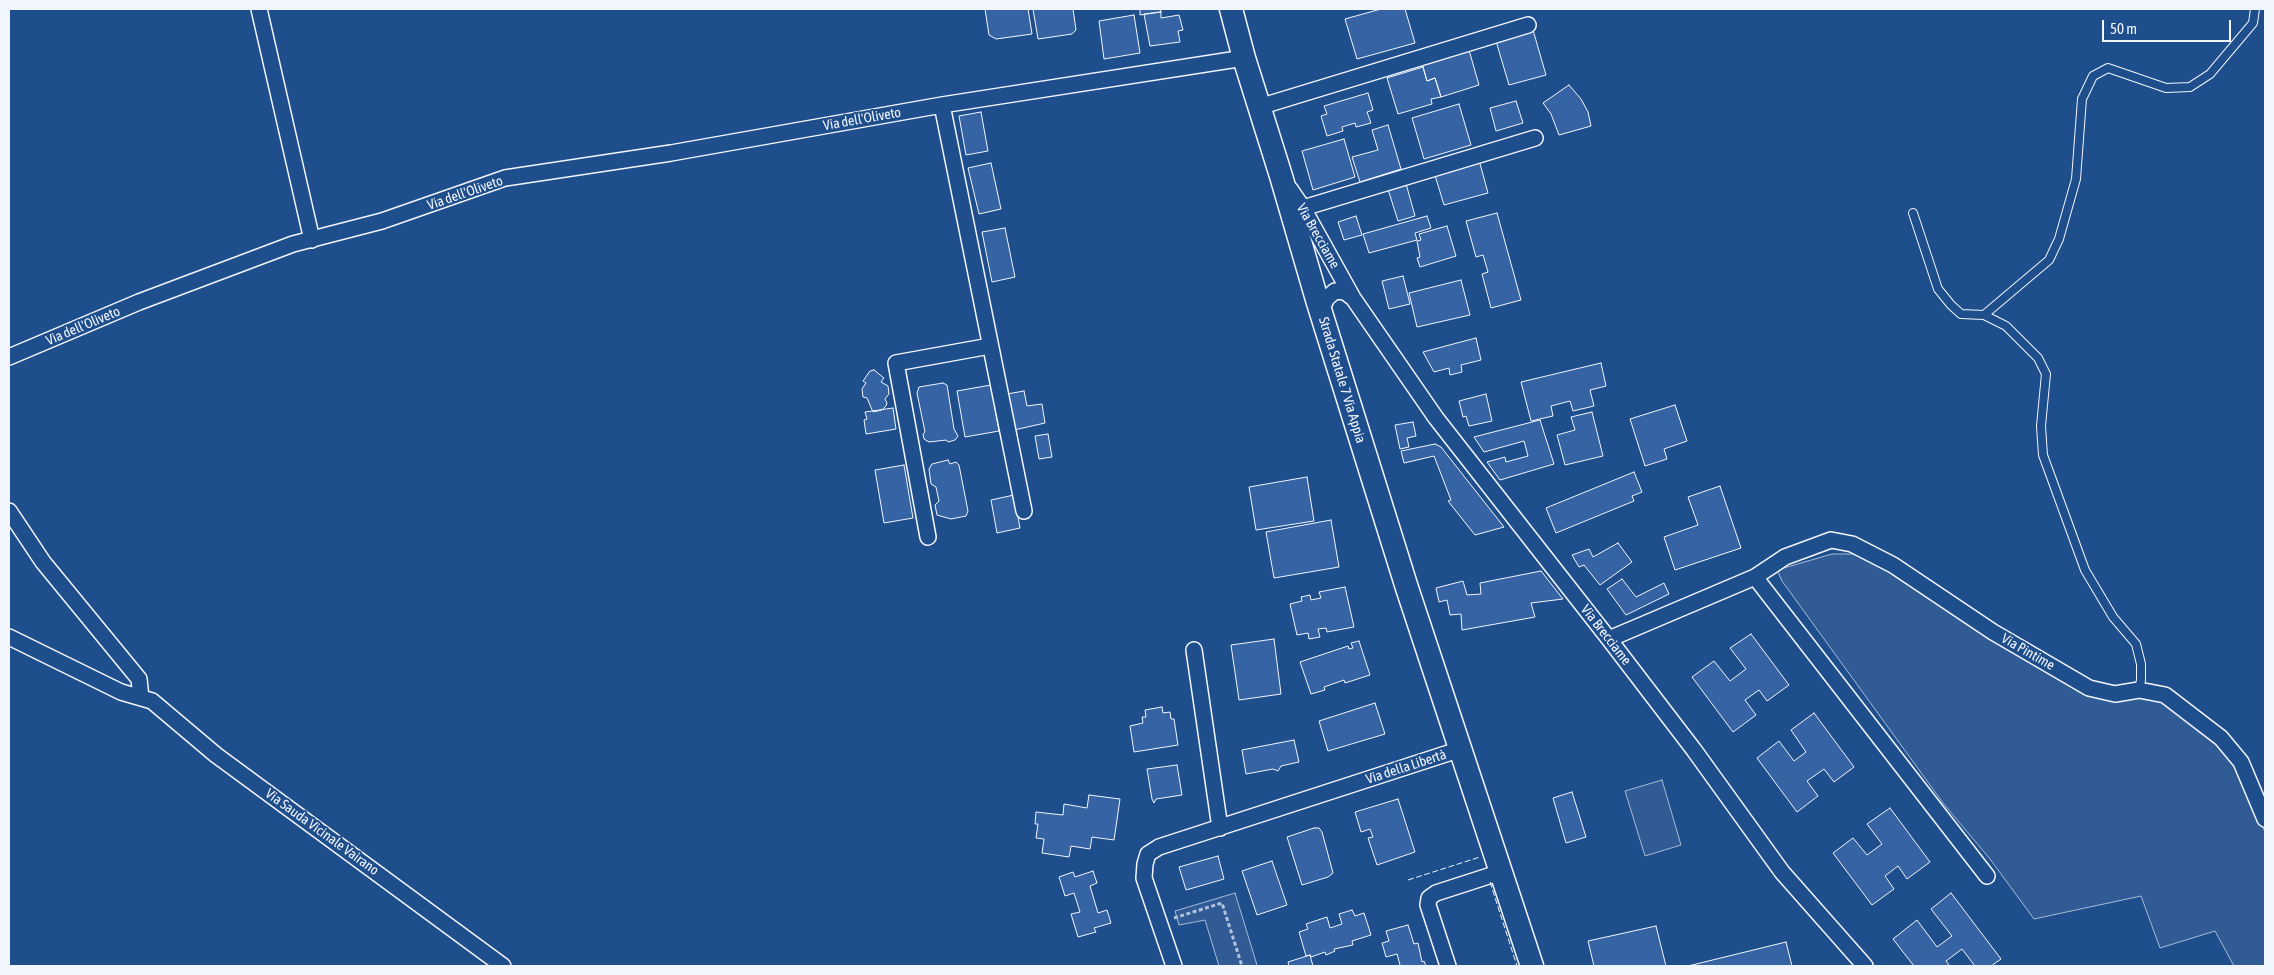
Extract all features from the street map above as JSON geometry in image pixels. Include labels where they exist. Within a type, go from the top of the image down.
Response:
[{"type":"main road","name":"Strada Statale 7 Via Appia","points":[[1231,9],[1320,310],[1407,588],[1461,749]]},
{"type":"main road","name":"Via della Libertà","points":[[1461,749],[1532,966]]},
{"type":"street","points":[[259,9],[312,240]]},
{"type":"street","points":[[1259,107],[1528,25]]},
{"type":"street","name":"Via dell'Oliveto","points":[[9,357],[148,299],[293,244],[382,221],[505,178],[671,153],[942,105],[1244,58]]},
{"type":"street","points":[[942,105],[1024,511]]},
{"type":"street","points":[[1303,208],[1535,138]]},
{"type":"street","name":"Via Brecciame","points":[[1281,176],[1303,208],[1353,298],[1436,418],[1694,750],[1782,872],[1866,966]]},
{"type":"street","points":[[1320,310],[1327,298],[1335,291],[1345,292],[1353,298]]},
{"type":"street","points":[[928,537],[896,363],[990,346]]},
{"type":"street","points":[[9,510],[43,562],[139,679],[141,698]]},
{"type":"street","name":"Via Pintime","points":[[1609,639],[1755,578],[1785,557],[1831,540],[1852,544],[1893,566],[1993,632],[2089,688],[2116,694],[2139,690],[2165,695],[2221,738],[2241,762],[2265,819]]},
{"type":"street","points":[[1755,578],[1987,876]]},
{"type":"street","name":"Via Sauda Vicinale Vairano","points":[[9,637],[121,692],[152,701],[216,755],[503,966]]},
{"type":"street","points":[[1194,650],[1220,828]]},
{"type":"street","name":"Via della Libertà","points":[[1174,966],[1144,878],[1148,854],[1159,848],[1461,749]]},
{"type":"street","points":[[1448,966],[1428,905],[1429,898],[1436,893],[1501,872]]},
{"type":"lane","points":[[1984,316],[2049,260],[2059,239],[2076,179],[2082,98],[2092,76],[2108,68],[2166,88],[2190,87],[2210,74],[2253,23],[2255,9]]},
{"type":"lane","points":[[1913,213],[1938,289],[1951,305],[1961,314],[1984,316],[2006,326],[2038,358],[2046,374],[2041,426],[2043,455],[2085,570],[2113,617],[2136,644],[2141,664],[2139,690]]},
{"type":"path","points":[[1159,922],[1222,903],[1242,966]]},
{"type":"shaded area","points":[[1832,554],[1861,554],[2016,654],[2089,694],[2139,696],[2159,699],[2188,719],[2231,757],[2265,832],[2265,966],[2234,966],[2215,931],[2160,948],[2141,896],[2034,919],[1990,859],[1943,803],[1782,581],[1777,570]]},
{"type":"shaded area","points":[[1662,780],[1681,845],[1645,856],[1625,791]]},
{"type":"shaded area","points":[[1235,893],[1257,965],[1254,966],[1219,966],[1205,920],[1179,925],[1175,911]]},
{"type":"building","points":[[985,9],[1028,9],[1032,34],[996,39],[989,35]]},
{"type":"building","points":[[1033,9],[1073,9],[1076,30],[1072,34],[1038,39]]},
{"type":"building","points":[[1140,9],[1160,9],[1161,12],[1140,15]]},
{"type":"building","points":[[1381,9],[1405,9],[1415,43],[1357,59],[1345,19]]},
{"type":"building","points":[[1161,12],[1161,18],[1179,15],[1183,30],[1178,31],[1180,42],[1150,46],[1144,14]]},
{"type":"building","points":[[1134,15],[1140,53],[1104,59],[1099,21]]},
{"type":"building","points":[[1533,30],[1546,75],[1509,85],[1496,41]]},
{"type":"building","points":[[1469,50],[1479,85],[1441,97],[1435,78],[1427,81],[1421,60]]},
{"type":"building","points":[[1423,67],[1427,81],[1435,78],[1441,97],[1431,99],[1432,104],[1398,114],[1387,78]]},
{"type":"building","points":[[1569,85],[1581,99],[1588,112],[1591,126],[1559,135],[1551,114],[1543,103]]},
{"type":"building","points":[[1368,93],[1373,110],[1367,112],[1371,123],[1356,127],[1355,123],[1342,127],[1343,131],[1327,136],[1321,116],[1327,114],[1324,106]]},
{"type":"building","points":[[1516,101],[1523,123],[1496,131],[1490,108]]},
{"type":"building","points":[[1459,104],[1471,145],[1424,159],[1412,118]]},
{"type":"building","points":[[981,112],[988,151],[966,155],[959,116]]},
{"type":"building","points":[[1388,125],[1401,169],[1360,182],[1352,157],[1378,150],[1372,130]]},
{"type":"building","points":[[1344,139],[1355,177],[1313,190],[1302,151]]},
{"type":"building","points":[[1479,160],[1488,193],[1444,205],[1434,172]]},
{"type":"building","points":[[991,163],[1001,209],[979,214],[968,168]]},
{"type":"building","points":[[1405,180],[1415,216],[1398,221],[1387,186]]},
{"type":"building","points":[[1497,213],[1521,300],[1491,308],[1482,274],[1488,272],[1483,255],[1476,257],[1466,221]]},
{"type":"building","points":[[1356,216],[1362,235],[1344,240],[1338,222]]},
{"type":"building","points":[[1427,216],[1431,228],[1415,233],[1417,240],[1369,253],[1363,234]]},
{"type":"building","points":[[1447,226],[1456,256],[1420,267],[1417,258],[1420,257],[1417,241],[1421,240],[1419,234]]},
{"type":"building","points":[[1005,228],[1015,277],[992,282],[982,232]]},
{"type":"building","points":[[1403,276],[1410,304],[1389,309],[1382,281]]},
{"type":"building","points":[[1461,280],[1470,315],[1417,327],[1409,293]]},
{"type":"building","points":[[1476,338],[1481,360],[1461,365],[1462,372],[1450,375],[1449,368],[1434,372],[1423,352]]},
{"type":"building","points":[[1601,363],[1606,386],[1590,390],[1594,406],[1573,411],[1570,401],[1551,406],[1553,416],[1531,421],[1521,382]]},
{"type":"building","points":[[874,370],[884,378],[881,382],[888,386],[889,394],[885,399],[886,406],[882,410],[873,412],[867,398],[863,397],[862,389],[866,383],[863,381],[870,371]]},
{"type":"building","points":[[943,383],[947,385],[954,429],[958,436],[955,440],[948,442],[946,440],[929,442],[924,439],[923,434],[925,432],[917,393],[919,387]]},
{"type":"building","points":[[991,385],[999,431],[965,437],[957,391]]},
{"type":"building","points":[[1024,391],[1027,406],[1042,404],[1045,423],[1014,430],[1007,394]]},
{"type":"building","points":[[1486,394],[1492,421],[1469,426],[1466,416],[1463,417],[1459,401]]},
{"type":"building","points":[[1675,405],[1687,441],[1664,449],[1667,459],[1645,466],[1630,419]]},
{"type":"building","points":[[893,408],[896,429],[866,434],[864,420],[867,419],[865,412]]},
{"type":"building","points":[[1592,412],[1603,456],[1565,465],[1557,435],[1575,430],[1571,417]]},
{"type":"building","points":[[1540,420],[1554,464],[1500,480],[1487,462],[1505,457],[1506,462],[1528,456],[1524,441],[1484,452],[1474,437]]},
{"type":"building","points":[[1413,422],[1416,436],[1407,438],[1409,447],[1400,449],[1395,425]]},
{"type":"building","points":[[1048,434],[1052,457],[1039,459],[1035,436]]},
{"type":"building","points":[[1435,444],[1441,447],[1504,527],[1475,535],[1448,501],[1451,500],[1434,456],[1404,463],[1401,451]]},
{"type":"building","points":[[948,460],[950,464],[956,462],[959,465],[968,511],[966,516],[951,519],[937,515],[935,505],[939,501],[936,487],[931,484],[929,469],[932,464]]},
{"type":"building","points":[[904,465],[913,518],[884,523],[875,470]]},
{"type":"building","points":[[1634,472],[1642,492],[1632,496],[1634,501],[1556,533],[1546,508]]},
{"type":"building","points":[[1307,477],[1314,521],[1256,530],[1249,487]]},
{"type":"building","points":[[1720,486],[1741,548],[1675,570],[1664,537],[1698,525],[1688,497]]},
{"type":"building","points":[[1014,495],[1020,528],[997,533],[991,500]]},
{"type":"building","points":[[1331,520],[1339,567],[1274,578],[1266,532]]},
{"type":"building","points":[[1618,543],[1632,562],[1600,585],[1584,565],[1579,567],[1572,555],[1589,549],[1593,557]]},
{"type":"building","points":[[1541,571],[1563,599],[1531,603],[1535,617],[1462,630],[1461,614],[1450,615],[1447,600],[1439,602],[1436,588],[1463,581],[1467,595],[1481,594],[1480,583]]},
{"type":"building","points":[[1622,579],[1636,597],[1664,583],[1669,594],[1626,615],[1607,589]]},
{"type":"building","points":[[1345,587],[1354,627],[1327,632],[1326,628],[1318,629],[1320,637],[1309,639],[1308,633],[1297,635],[1290,604],[1302,601],[1301,597],[1310,595],[1311,600],[1321,598],[1319,592]]},
{"type":"building","points":[[1751,634],[1789,685],[1767,701],[1759,690],[1745,700],[1756,715],[1733,732],[1692,677],[1714,661],[1730,681],[1746,669],[1730,648]]},
{"type":"building","points":[[1274,639],[1281,694],[1239,700],[1231,645]]},
{"type":"building","points":[[1359,641],[1370,675],[1345,683],[1344,680],[1324,687],[1325,690],[1311,694],[1300,662],[1348,646],[1349,649],[1353,648],[1351,643]]},
{"type":"building","points":[[1375,703],[1385,734],[1328,751],[1319,721]]},
{"type":"building","points":[[1162,707],[1163,713],[1170,712],[1171,719],[1174,719],[1178,745],[1134,752],[1130,726],[1143,723],[1142,717],[1146,717],[1145,710]]},
{"type":"building","points":[[1814,713],[1854,767],[1834,782],[1824,769],[1807,781],[1818,796],[1797,812],[1757,758],[1779,741],[1794,761],[1806,752],[1791,730]]},
{"type":"building","points":[[1294,740],[1299,762],[1281,766],[1278,771],[1273,769],[1246,774],[1242,750]]},
{"type":"building","points":[[1177,765],[1182,795],[1156,799],[1154,803],[1147,769]]},
{"type":"building","points":[[1572,792],[1586,837],[1566,843],[1553,798]]},
{"type":"building","points":[[1089,795],[1120,799],[1114,840],[1092,837],[1090,849],[1071,846],[1069,857],[1042,853],[1044,839],[1036,838],[1038,824],[1035,824],[1036,812],[1063,815],[1064,804],[1087,808]]},
{"type":"building","points":[[1398,799],[1415,852],[1377,865],[1368,838],[1373,837],[1370,829],[1361,832],[1355,812]]},
{"type":"building","points":[[1890,808],[1930,862],[1907,879],[1898,866],[1885,876],[1894,889],[1872,905],[1833,853],[1853,838],[1867,855],[1882,844],[1867,824]]},
{"type":"building","points":[[1319,828],[1322,832],[1333,873],[1328,877],[1302,885],[1287,837]]},
{"type":"building","points":[[1218,856],[1224,879],[1186,890],[1179,867]]},
{"type":"building","points":[[1272,861],[1287,905],[1257,915],[1242,871]]},
{"type":"building","points":[[1093,871],[1097,883],[1090,886],[1098,913],[1107,910],[1111,923],[1094,928],[1096,932],[1078,937],[1071,914],[1080,912],[1074,893],[1065,896],[1059,877],[1073,872],[1075,877]]},
{"type":"building","points":[[1951,893],[2001,959],[1991,966],[1975,966],[1962,949],[1946,961],[1950,966],[1914,966],[1893,939],[1917,920],[1937,947],[1952,936],[1931,909]]},
{"type":"building","points":[[1352,910],[1355,916],[1364,913],[1371,935],[1352,941],[1353,945],[1334,949],[1335,951],[1326,955],[1325,952],[1311,957],[1310,955],[1306,956],[1299,932],[1308,929],[1306,924],[1327,917],[1330,928],[1342,924],[1339,914]]},
{"type":"building","points":[[1408,925],[1414,944],[1418,943],[1422,962],[1424,961],[1426,966],[1396,966],[1400,965],[1397,954],[1386,957],[1382,943],[1389,941],[1386,931]]},
{"type":"building","points":[[1656,926],[1666,966],[1594,966],[1588,941]]},
{"type":"building","points":[[1786,942],[1792,966],[1688,966]]},
{"type":"building","points":[[1310,955],[1313,966],[1289,966],[1288,962]]},
{"type":"fence","points":[[1408,880],[1480,857]]},
{"type":"fence","points":[[1490,882],[1517,966]]}]
